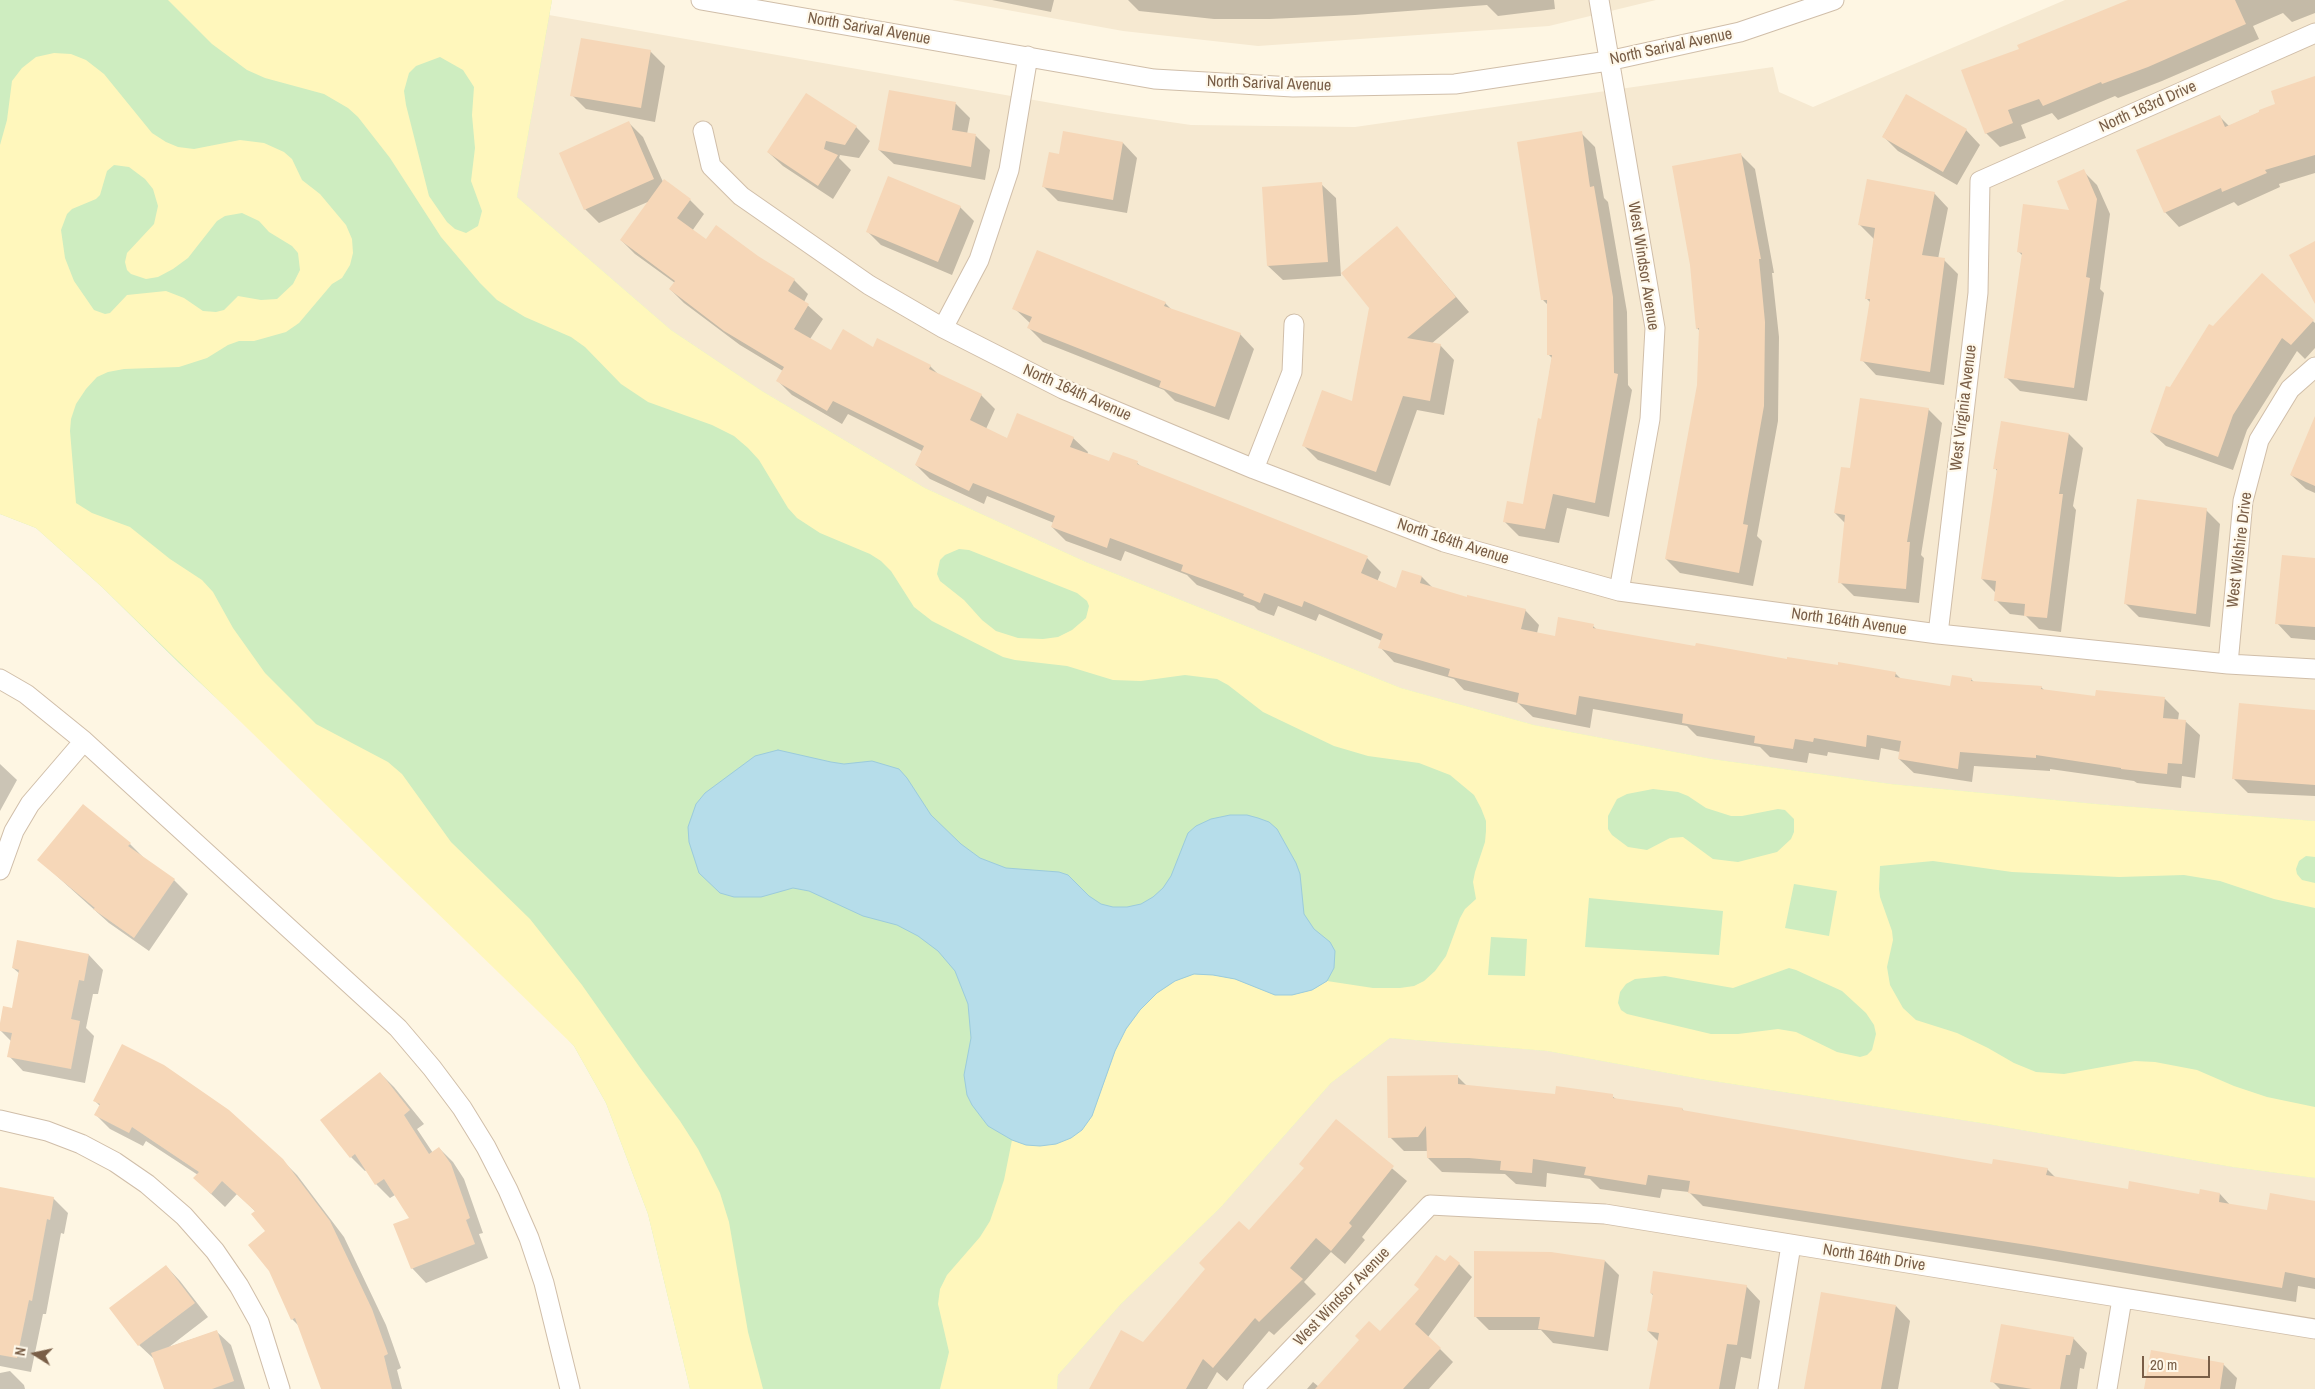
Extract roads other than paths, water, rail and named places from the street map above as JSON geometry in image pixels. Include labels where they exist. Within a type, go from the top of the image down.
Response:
[{"type":"street","name":"North Sarival Avenue","points":[[702,0],[1154,79],[1293,88],[1455,84],[1608,61],[1740,32],[1834,0]]},
{"type":"street","name":"West Windsor Avenue","points":[[1599,0],[1608,61],[1656,328],[1650,419],[1619,592]]},
{"type":"street","name":"North 163rd Drive","points":[[1980,181],[2315,33]]},
{"type":"street","points":[[943,328],[979,260],[1009,170],[1028,56]]},
{"type":"street","name":"North 164th Avenue","points":[[703,131],[711,166],[741,196],[869,285],[943,328],[1063,389],[1254,469],[1444,542],[1619,592],[1938,634],[2228,664],[2315,668]]},
{"type":"street","name":"West Virginia Avenue","points":[[1938,634],[1978,293],[1980,181]]},
{"type":"street","points":[[1254,469],[1292,372],[1294,324]]},
{"type":"street","name":"West Wilshire Drive","points":[[2228,664],[2243,501],[2259,440],[2290,389],[2315,367]]},
{"type":"street","points":[[0,679],[26,694],[84,741],[391,1022],[432,1068],[462,1108],[486,1147],[515,1206],[544,1283],[570,1389]]},
{"type":"street","points":[[0,870],[14,831],[30,804],[84,741]]},
{"type":"street","points":[[0,1120],[47,1131],[81,1144],[114,1162],[147,1184],[184,1216],[215,1251],[239,1286],[259,1322],[280,1389]]},
{"type":"street","name":"West Windsor Avenue","points":[[1253,1389],[1430,1205]]},
{"type":"street","name":"North 164th Drive","points":[[1430,1205],[1605,1214],[2315,1329]]},
{"type":"street","points":[[1768,1389],[1791,1245]]},
{"type":"street","points":[[2106,1389],[2122,1299]]},
{"type":"water","points":[[778,750],[844,764],[872,761],[899,769],[931,815],[961,844],[980,858],[1006,868],[1059,872],[1068,875],[1089,896],[1101,904],[1113,907],[1141,904],[1163,888],[1171,876],[1188,833],[1196,826],[1211,819],[1230,815],[1247,815],[1269,822],[1277,829],[1296,863],[1300,874],[1304,914],[1314,929],[1330,942],[1335,951],[1334,968],[1327,981],[1312,990],[1292,995],[1275,995],[1235,979],[1213,975],[1194,974],[1175,981],[1157,993],[1140,1010],[1126,1029],[1115,1051],[1092,1116],[1082,1130],[1071,1138],[1056,1144],[1026,1145],[1012,1140],[988,1126],[967,1095],[964,1075],[971,1038],[968,1004],[955,971],[938,951],[918,936],[897,925],[863,916],[809,891],[793,888],[761,897],[734,897],[720,893],[699,873],[689,842],[688,827],[696,804],[705,793],[755,756]]}]
